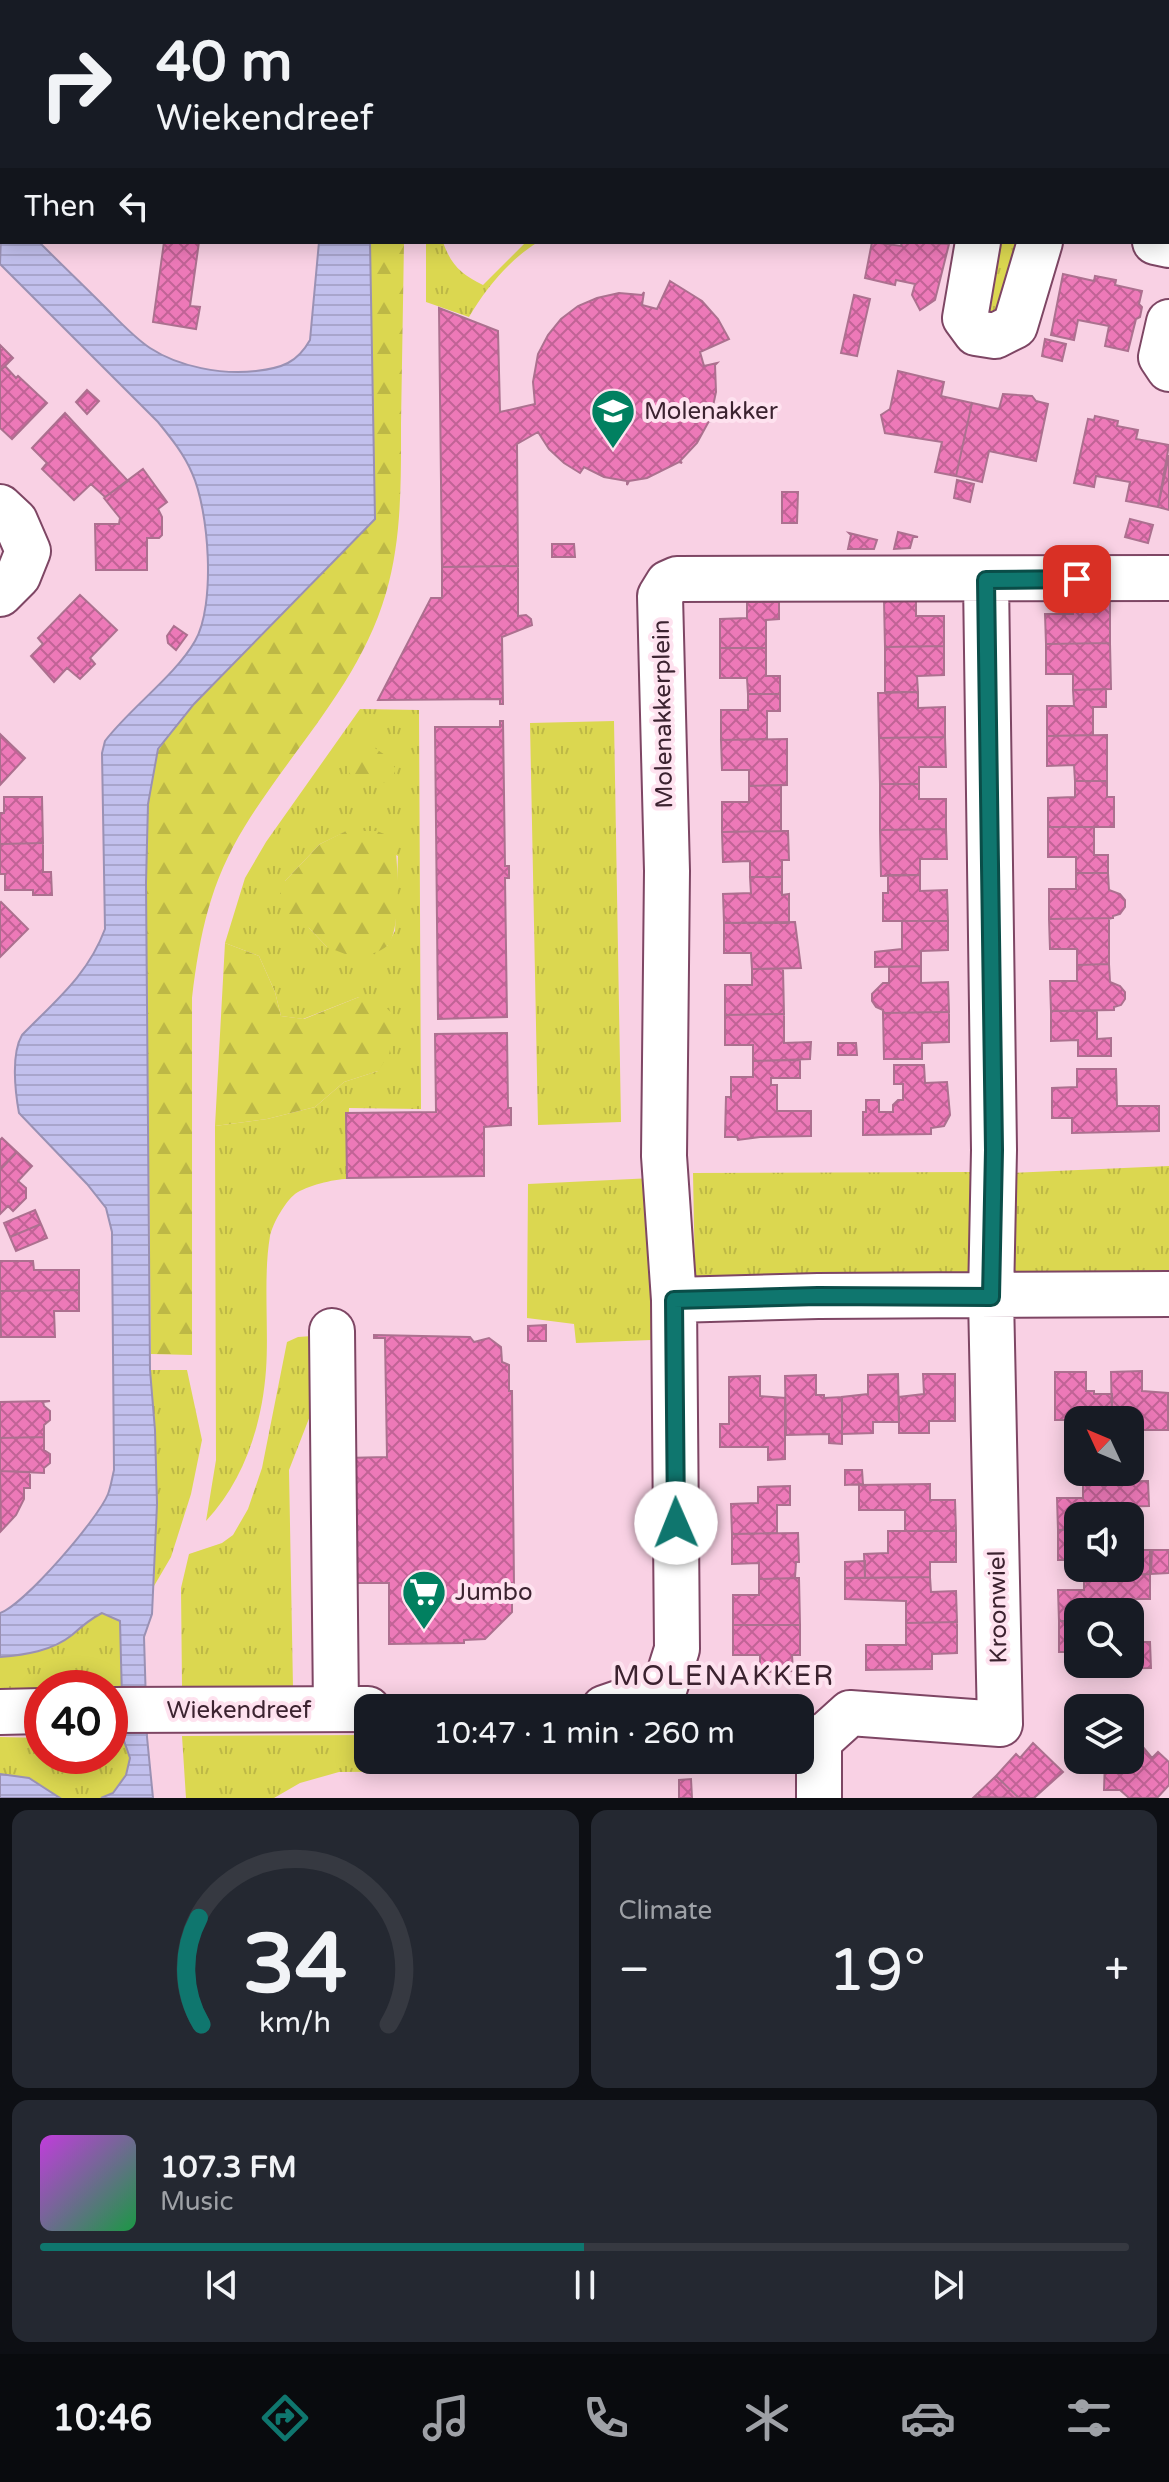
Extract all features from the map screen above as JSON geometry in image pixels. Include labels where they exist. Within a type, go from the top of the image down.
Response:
[{"type":"street","points":[[978,244],[965,318],[976,333],[995,336],[1015,326],[1039,244]]},
{"type":"street","points":[[1169,322],[1161,357],[1169,369]]},
{"type":"street","points":[[0,507],[15,521],[28,551],[18,576],[0,594]]},
{"type":"street","name":"Molenakkerplein","points":[[674,1300],[664,1156],[667,871],[660,596],[668,583],[677,579],[807,577],[986,580],[1169,578]]},
{"type":"street","points":[[986,580],[994,1150],[991,1297]]},
{"type":"street","points":[[674,1694],[677,1649],[674,1300],[1169,1294]]},
{"type":"street","name":"Kroonwiel","points":[[814,1734],[850,1713],[1000,1724],[991,1297]]},
{"type":"street","points":[[332,1331],[352,1709]]},
{"type":"street","name":"Wiekendreef","points":[[128,1710],[352,1709]]},
{"type":"street","points":[[0,1712],[24,1711]]},
{"type":"street","points":[[814,1768],[819,1798]]},
{"type":"green space","points":[[370,244],[404,244],[400,488],[398,531],[391,573],[374,626],[360,656],[343,686],[245,826],[223,868],[208,909],[192,998],[192,1355],[151,1354],[146,883],[148,804],[158,749],[194,703],[375,519]]},
{"type":"green space","points":[[426,244],[444,244],[458,268],[483,285],[524,244],[535,244],[499,275],[469,317],[426,302]]},
{"type":"green space","points":[[989,244],[1024,244],[1008,301],[995,314],[982,312]]},
{"type":"green space","points":[[360,709],[419,710],[421,1109],[349,1108],[347,1179],[300,1191],[287,1202],[277,1219],[268,1252],[266,1370],[260,1411],[241,1470],[206,1521],[216,1460],[215,1126],[267,1119],[315,1107],[344,1082],[378,1071],[359,997],[303,1019],[281,1016],[275,992],[259,956],[225,943],[245,878],[266,842]],"holes":[[[347,831],[398,856],[395,931],[387,946],[327,947],[309,928],[285,881],[320,844]]]},
{"type":"green space","points":[[614,721],[621,1122],[538,1125],[530,723]]},
{"type":"green space","points":[[366,742],[385,755],[396,769],[390,783],[354,781],[348,770],[351,749]]},
{"type":"green space","points":[[346,831],[377,831],[394,838],[395,848],[398,894],[392,938],[384,948],[358,959],[327,947],[280,905],[280,892],[285,881],[320,844]]},
{"type":"green space","points":[[225,943],[259,956],[275,992],[281,1016],[304,1019],[359,997],[381,1004],[397,1017],[389,1054],[378,1071],[344,1082],[315,1107],[267,1119],[215,1126]]},
{"type":"green space","points":[[1169,1166],[1169,1273],[1014,1275],[1013,1173]]},
{"type":"green space","points":[[972,1172],[973,1275],[695,1278],[693,1173]]},
{"type":"green space","points":[[653,1178],[655,1303],[651,1340],[576,1343],[574,1324],[527,1318],[528,1184]]},
{"type":"green space","points":[[312,1336],[315,1403],[289,1470],[293,1687],[182,1686],[181,1588],[189,1554],[222,1543],[233,1535],[248,1509],[262,1468],[287,1342]]},
{"type":"green space","points":[[150,1370],[187,1370],[202,1440],[191,1494],[171,1557],[154,1586],[156,1478]]},
{"type":"green space","points":[[102,1613],[120,1621],[121,1670],[24,1670],[24,1689],[0,1689],[0,1657],[27,1653],[57,1643]]},
{"type":"green space","points":[[354,1735],[354,1772],[339,1772],[300,1783],[274,1798],[186,1798],[182,1736]]},
{"type":"green space","points":[[0,1737],[24,1738],[24,1774],[126,1774],[113,1794],[101,1798],[60,1798],[29,1778],[0,1774]]},
{"type":"water","points":[[1,244],[41,244],[124,326],[161,355],[187,365],[243,372],[281,366],[294,359],[310,340],[319,244],[370,244],[375,519],[194,704],[158,749],[148,804],[150,1370],[157,1504],[152,1614],[144,1637],[147,1737],[153,1798],[101,1798],[113,1793],[128,1774],[130,1758],[128,1670],[121,1670],[120,1621],[102,1613],[56,1645],[0,1657],[0,1613],[26,1595],[76,1541],[108,1494],[114,1470],[112,1232],[106,1208],[19,1113],[15,1062],[22,1035],[80,974],[105,929],[102,753],[105,741],[176,667],[195,641],[202,625],[208,582],[203,510],[185,459],[158,422],[0,264]]},
{"type":"water","points":[[0,1774],[29,1778],[60,1798],[0,1798]]},
{"type":"building","points":[[164,244],[199,244],[190,306],[200,307],[196,329],[153,322]]},
{"type":"building","points":[[872,244],[949,244],[935,300],[920,310],[912,295],[915,284],[896,280],[895,285],[865,278]]},
{"type":"building","points":[[1063,274],[1094,281],[1095,276],[1116,280],[1115,285],[1142,291],[1140,317],[1136,319],[1128,351],[1105,346],[1109,326],[1078,320],[1074,340],[1051,335]]},
{"type":"building","points":[[670,281],[702,301],[718,319],[729,339],[700,352],[704,366],[717,363],[716,392],[710,420],[713,422],[709,421],[697,443],[680,461],[682,463],[647,478],[629,481],[627,485],[627,481],[604,477],[584,467],[580,473],[549,449],[538,432],[517,444],[518,566],[442,567],[439,308],[498,331],[500,412],[535,404],[533,382],[538,354],[561,319],[578,306],[619,293],[642,295],[644,292],[642,305],[657,309]]},
{"type":"building","points":[[854,295],[870,299],[857,356],[841,353]]},
{"type":"building","points":[[1045,339],[1066,344],[1062,361],[1042,356]]},
{"type":"building","points":[[0,345],[13,358],[0,371]]},
{"type":"building","points":[[5,366],[47,403],[12,439],[0,428],[0,371]]},
{"type":"building","points":[[898,371],[944,382],[941,396],[972,403],[956,476],[935,472],[942,442],[885,433],[881,415],[890,409]]},
{"type":"building","points":[[87,390],[99,401],[87,414],[76,402]]},
{"type":"building","points":[[1003,394],[1032,396],[1036,401],[1048,404],[1036,461],[989,451],[982,482],[956,476],[972,403],[999,409]]},
{"type":"building","points":[[65,413],[128,481],[105,497],[91,484],[74,500],[42,469],[47,463],[32,448]]},
{"type":"building","points":[[1095,416],[1118,421],[1117,426],[1138,430],[1136,439],[1169,445],[1158,507],[1126,501],[1130,482],[1096,476],[1094,487],[1074,483],[1088,419],[1094,420]]},
{"type":"building","points":[[1169,455],[1169,510],[1158,507]]},
{"type":"building","points":[[143,469],[167,502],[158,509],[162,517],[162,535],[147,538],[147,570],[96,570],[95,524],[119,524],[120,518],[104,498]]},
{"type":"building","points":[[957,480],[974,484],[970,502],[954,498]]},
{"type":"building","points":[[782,492],[798,492],[797,523],[782,523]]},
{"type":"building","points":[[1130,519],[1153,525],[1148,543],[1125,537]]},
{"type":"building","points":[[898,532],[918,537],[913,537],[910,548],[894,549]]},
{"type":"building","points":[[849,533],[877,540],[874,549],[848,549]]},
{"type":"building","points":[[552,544],[574,544],[575,557],[552,557]]},
{"type":"building","points":[[518,566],[518,616],[526,615],[532,625],[502,637],[503,704],[500,704],[500,699],[378,700],[431,598],[442,598],[442,567]]},
{"type":"building","points":[[80,595],[117,630],[90,658],[95,664],[80,679],[67,668],[54,682],[31,656],[43,644],[38,638]]},
{"type":"building","points":[[1110,597],[1110,643],[1046,644],[1045,614],[1073,614],[1072,598]]},
{"type":"building","points":[[884,600],[916,600],[916,616],[944,616],[944,646],[885,647]]},
{"type":"building","points":[[747,602],[779,602],[779,619],[766,620],[766,648],[720,648],[720,619],[747,618]]},
{"type":"building","points":[[174,626],[187,635],[176,650],[168,643],[167,636]]},
{"type":"building","points":[[1110,643],[1111,689],[1073,690],[1073,674],[1046,674],[1046,644]]},
{"type":"building","points":[[944,646],[944,675],[917,676],[918,692],[885,692],[885,647]]},
{"type":"building","points":[[720,648],[766,648],[766,676],[780,676],[780,694],[748,694],[747,678],[720,678]]},
{"type":"building","points":[[1106,689],[1106,707],[1093,707],[1093,735],[1047,736],[1047,706],[1074,706],[1073,690]]},
{"type":"building","points":[[918,692],[918,708],[945,707],[945,737],[879,738],[878,693]]},
{"type":"building","points":[[748,694],[780,694],[780,711],[767,711],[767,739],[721,740],[721,710],[748,710]]},
{"type":"building","points":[[500,721],[503,721],[505,866],[509,866],[509,878],[505,878],[507,1017],[438,1019],[435,727],[500,727]]},
{"type":"building","points":[[0,734],[25,758],[0,785]]},
{"type":"building","points":[[1107,735],[1107,781],[1075,781],[1074,765],[1047,766],[1047,736]]},
{"type":"building","points":[[945,737],[946,767],[919,767],[919,784],[880,784],[879,738]]},
{"type":"building","points":[[787,739],[787,785],[749,786],[749,770],[722,770],[721,740]]},
{"type":"building","points":[[1075,781],[1107,781],[1107,797],[1114,797],[1114,827],[1048,827],[1048,798],[1075,797]]},
{"type":"building","points":[[880,784],[919,784],[919,799],[946,799],[946,829],[880,830]]},
{"type":"building","points":[[781,785],[781,831],[788,831],[722,832],[722,802],[749,802],[749,786]]},
{"type":"building","points":[[4,797],[42,797],[43,843],[0,844],[0,813],[4,813]]},
{"type":"building","points":[[1048,827],[1094,827],[1094,855],[1108,855],[1108,873],[1076,873],[1076,857],[1048,857]]},
{"type":"building","points":[[946,829],[947,859],[920,859],[920,875],[881,876],[880,830]]},
{"type":"building","points":[[788,831],[789,860],[782,860],[782,877],[750,877],[750,861],[723,862],[722,832]]},
{"type":"building","points":[[43,843],[43,872],[51,872],[52,895],[33,895],[33,890],[5,890],[5,874],[0,874],[0,844]]},
{"type":"building","points":[[1076,873],[1108,873],[1109,890],[1120,894],[1125,900],[1120,914],[1113,918],[1049,919],[1049,889],[1076,889]]},
{"type":"building","points":[[888,875],[920,875],[920,891],[947,890],[948,921],[883,921],[883,893],[888,893]]},
{"type":"building","points":[[750,877],[782,877],[782,895],[789,894],[789,923],[724,923],[723,894],[751,893]]},
{"type":"building","points":[[0,903],[28,929],[0,957]]},
{"type":"building","points":[[1113,918],[1109,919],[1109,964],[1077,965],[1077,949],[1050,949],[1049,919]]},
{"type":"building","points":[[902,921],[948,921],[948,950],[921,951],[921,966],[875,967],[875,952],[902,949]]},
{"type":"building","points":[[795,922],[801,968],[752,969],[751,953],[724,953],[724,923]]},
{"type":"building","points":[[1109,964],[1110,982],[1125,992],[1121,1005],[1114,1007],[1114,1010],[1051,1011],[1050,981],[1077,981],[1077,965]]},
{"type":"building","points":[[921,966],[921,983],[948,982],[949,1012],[883,1013],[876,1007],[872,994],[883,983],[889,983],[889,967]]},
{"type":"building","points":[[752,969],[783,969],[784,1014],[725,1015],[725,985],[752,985]]},
{"type":"building","points":[[1051,1011],[1097,1011],[1097,1039],[1111,1038],[1111,1056],[1078,1056],[1078,1040],[1051,1041]]},
{"type":"building","points":[[949,1012],[949,1042],[922,1043],[922,1059],[884,1059],[883,1013]]},
{"type":"building","points":[[784,1014],[784,1043],[811,1042],[810,1059],[753,1061],[753,1045],[725,1045],[725,1015]]},
{"type":"building","points":[[507,1033],[511,1125],[484,1127],[484,1176],[347,1178],[346,1113],[436,1112],[435,1034]]},
{"type":"building","points":[[838,1043],[856,1043],[857,1055],[838,1055]]},
{"type":"building","points":[[800,1060],[800,1078],[771,1078],[771,1085],[777,1085],[777,1111],[811,1111],[811,1136],[738,1140],[737,1137],[725,1137],[726,1097],[731,1097],[731,1077],[753,1077],[753,1061]]},
{"type":"building","points":[[894,1065],[924,1065],[925,1083],[947,1082],[950,1115],[944,1126],[931,1128],[931,1134],[863,1135],[866,1100],[879,1100],[879,1112],[893,1112],[893,1105],[903,1100],[903,1084],[894,1084]]},
{"type":"building","points":[[1077,1069],[1116,1069],[1117,1106],[1159,1106],[1159,1131],[1072,1133],[1072,1118],[1052,1118],[1052,1088],[1077,1087]]},
{"type":"building","points":[[2,1138],[17,1152],[0,1170],[0,1140]]},
{"type":"building","points":[[17,1152],[32,1166],[18,1181],[26,1188],[26,1198],[13,1211],[8,1206],[0,1214],[0,1170]]},
{"type":"building","points":[[35,1210],[41,1224],[10,1237],[4,1223]]},
{"type":"building","points":[[41,1224],[47,1238],[16,1251],[10,1237]]},
{"type":"building","points":[[0,1261],[33,1261],[34,1270],[79,1270],[79,1290],[0,1291]]},
{"type":"building","points":[[79,1290],[79,1311],[54,1311],[55,1337],[1,1337],[0,1291]]},
{"type":"building","points":[[546,1325],[546,1341],[528,1341],[528,1326]]},
{"type":"building","points":[[374,1335],[470,1337],[474,1342],[489,1338],[501,1347],[502,1362],[509,1365],[509,1391],[512,1391],[512,1612],[485,1639],[464,1640],[464,1643],[389,1644],[389,1583],[348,1583],[346,1458],[387,1457],[385,1338],[374,1338]]},
{"type":"building","points":[[1142,1371],[1142,1391],[1168,1393],[1168,1430],[1144,1430],[1144,1406],[1112,1406],[1111,1372]]},
{"type":"building","points":[[1055,1372],[1086,1372],[1086,1391],[1112,1394],[1112,1406],[1064,1406],[1064,1420],[1055,1420]]},
{"type":"building","points":[[898,1374],[899,1422],[873,1422],[873,1433],[842,1434],[842,1397],[868,1394],[868,1375]]},
{"type":"building","points":[[923,1374],[955,1374],[955,1421],[929,1421],[929,1433],[899,1433],[899,1397],[924,1394]]},
{"type":"building","points":[[816,1375],[816,1395],[842,1397],[842,1444],[829,1443],[829,1434],[786,1435],[785,1376]]},
{"type":"building","points":[[760,1376],[760,1396],[785,1398],[785,1459],[768,1460],[768,1447],[720,1447],[720,1424],[729,1424],[729,1377]]},
{"type":"building","points":[[50,1401],[43,1402],[50,1411],[50,1420],[44,1425],[44,1437],[0,1438],[0,1402]]},
{"type":"building","points":[[44,1437],[44,1450],[50,1454],[50,1463],[44,1468],[44,1473],[0,1471],[0,1438]]},
{"type":"building","points":[[845,1470],[862,1470],[863,1484],[845,1485]]},
{"type":"building","points":[[0,1471],[30,1472],[30,1488],[24,1488],[24,1499],[16,1515],[1,1531]]},
{"type":"building","points":[[1144,1481],[1148,1481],[1149,1506],[1144,1506],[1144,1502],[1064,1502],[1064,1530],[1058,1530],[1057,1498],[1083,1498],[1083,1486],[1144,1486]]},
{"type":"building","points":[[930,1484],[930,1500],[955,1500],[956,1531],[905,1531],[905,1510],[859,1510],[859,1485]]},
{"type":"building","points":[[790,1486],[790,1505],[777,1505],[777,1533],[732,1534],[731,1504],[758,1503],[758,1487]]},
{"type":"building","points":[[1058,1530],[1064,1530],[1064,1560],[1058,1560]]},
{"type":"building","points":[[888,1531],[956,1531],[956,1562],[930,1562],[930,1577],[865,1578],[864,1554],[888,1553]]},
{"type":"building","points":[[798,1533],[799,1562],[796,1562],[795,1578],[799,1578],[759,1579],[759,1563],[732,1564],[732,1534]]},
{"type":"building","points":[[1144,1550],[1150,1550],[1150,1574],[1144,1574]]},
{"type":"building","points":[[1152,1550],[1169,1550],[1169,1573],[1151,1574]]},
{"type":"building","points":[[865,1561],[865,1578],[845,1578],[845,1562]]},
{"type":"building","points":[[1144,1574],[1150,1574],[1150,1599],[1064,1598],[1064,1621],[1059,1621],[1058,1590],[1084,1590],[1084,1582],[1144,1582]]},
{"type":"building","points":[[930,1577],[931,1592],[956,1591],[957,1622],[906,1623],[906,1601],[845,1599],[845,1578]]},
{"type":"building","points":[[799,1578],[800,1625],[733,1625],[733,1595],[759,1595],[759,1579]]},
{"type":"building","points":[[1059,1621],[1064,1621],[1064,1652],[1059,1652]]},
{"type":"building","points":[[957,1622],[957,1653],[932,1654],[932,1669],[866,1670],[866,1645],[906,1645],[906,1623]]},
{"type":"building","points":[[733,1625],[800,1625],[800,1655],[792,1655],[793,1671],[760,1672],[760,1655],[733,1655]]},
{"type":"building","points":[[1144,1642],[1150,1642],[1151,1668],[1144,1668]]},
{"type":"building","points":[[1033,1743],[1063,1772],[1034,1798],[1019,1798],[996,1776],[1016,1754],[1020,1758]]},
{"type":"building","points":[[1144,1748],[1152,1758],[1158,1752],[1169,1762],[1169,1785],[1157,1798],[1129,1798],[1120,1790],[1104,1790],[1105,1774],[1144,1774]]},
{"type":"building","points":[[996,1776],[1019,1798],[974,1797]]},
{"type":"building","points":[[691,1779],[692,1798],[679,1798],[679,1780]]},
{"type":"place","name":"Molenakker","points":[[613,450]]},
{"type":"place","name":"Jumbo","points":[[424,1631]]},
{"type":"district","name":"MOLENAKKER","points":[[724,1676]]},
{"type":"route","points":[[676,1523],[674,1300],[818,1296],[991,1297],[994,1150],[986,580],[1077,579]]}]
